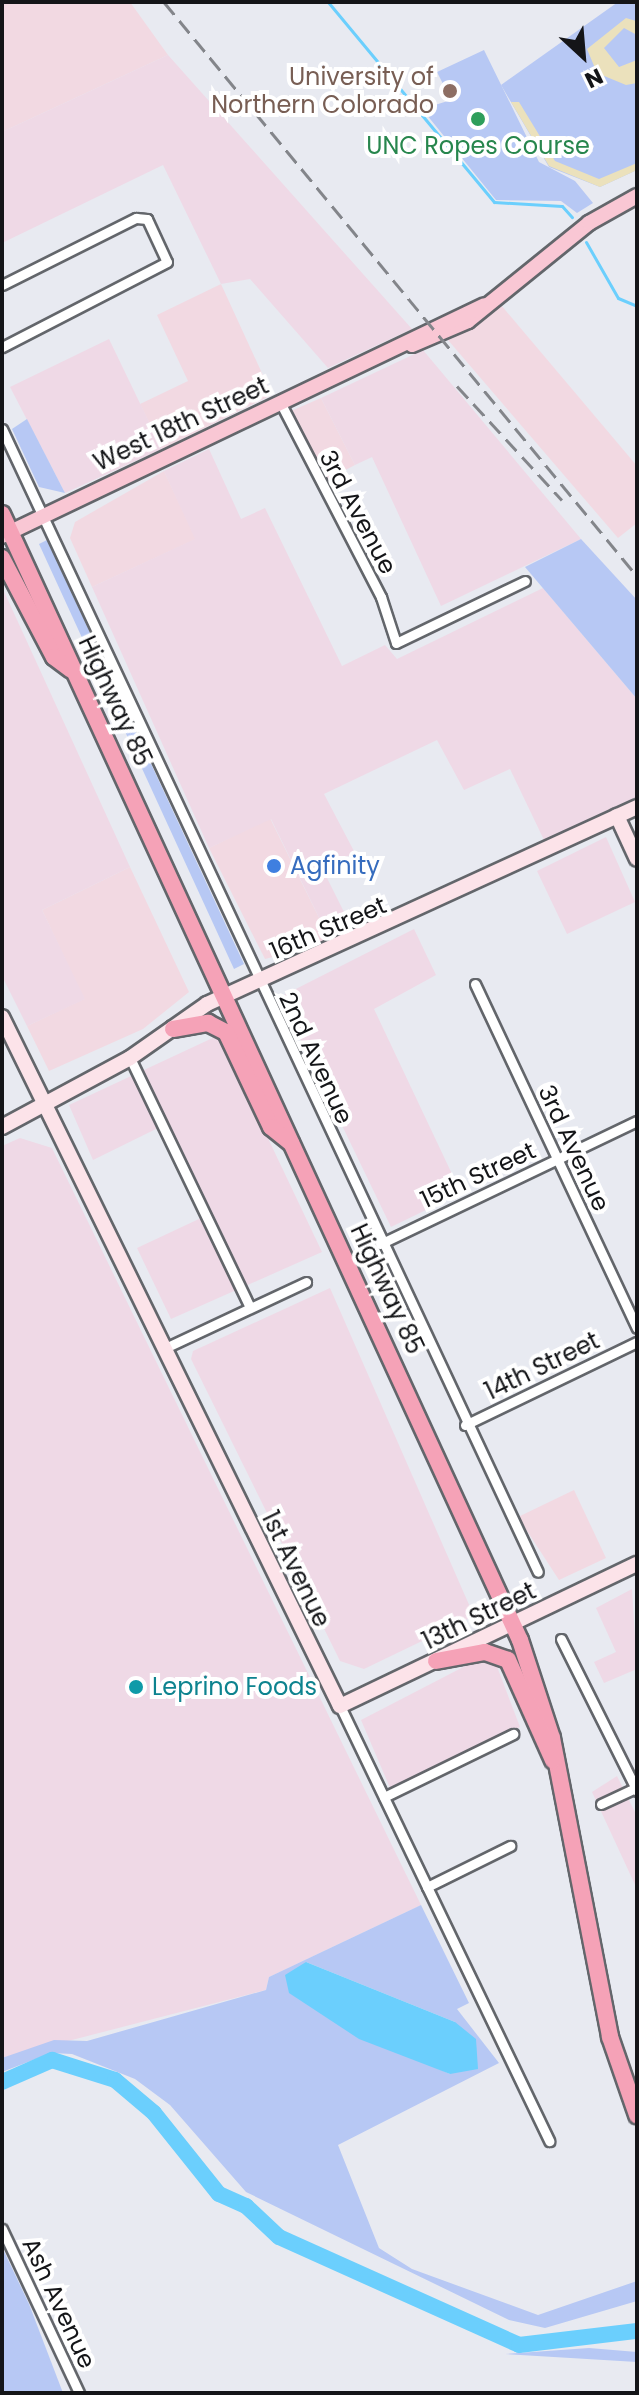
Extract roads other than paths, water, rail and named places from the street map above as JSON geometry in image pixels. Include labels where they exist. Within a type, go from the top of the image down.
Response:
[{"type":"highway","name":"Highway 85","points":[[2,514],[6,534],[76,673],[514,1624],[558,1767],[595,1973],[637,2115]]},
{"type":"highway","points":[[2,558],[54,657],[76,673]]},
{"type":"highway","points":[[173,1029],[208,1023],[226,1032],[271,1127],[293,1144]]},
{"type":"highway","points":[[436,1661],[485,1652],[508,1660],[558,1767]]},
{"type":"main road","name":"West 18th Street","points":[[6,534],[380,354],[468,321],[589,223],[637,196]]},
{"type":"street","points":[[2,285],[136,218],[147,219],[167,262],[2,347]]},
{"type":"street","name":"3rd Avenue","points":[[280,402],[381,597],[396,643],[525,581]]},
{"type":"street","name":"2nd Avenue","points":[[2,429],[45,514],[380,1244],[538,1572]]},
{"type":"street","name":"16th Street","points":[[2,1127],[43,1100],[130,1058],[225,995],[637,807]]},
{"type":"street","points":[[617,816],[637,859]]},
{"type":"street","name":"3rd Avenue","points":[[475,984],[637,1328]]},
{"type":"street","name":"1st Avenue","points":[[2,1017],[340,1706],[549,2141]]},
{"type":"street","points":[[130,1058],[250,1307]]},
{"type":"street","name":"15th Street","points":[[380,1244],[637,1121]]},
{"type":"street","points":[[163,1349],[306,1282]]},
{"type":"street","name":"14th Street","points":[[465,1425],[637,1342]]},
{"type":"street","name":"13th Street","points":[[340,1706],[637,1564]]},
{"type":"street","points":[[561,1639],[636,1788],[601,1804]]},
{"type":"street","points":[[384,1797],[513,1734]]},
{"type":"street","points":[[427,1887],[510,1846]]},
{"type":"street","name":"Ash Avenue","points":[[2,2229],[79,2393]]},
{"type":"waterway","points":[[328,2],[494,202],[562,206],[572,217]]},
{"type":"waterway","points":[[586,242],[618,298],[637,306]]},
{"type":"waterway","points":[[2,2082],[52,2060],[115,2080],[154,2113],[219,2194],[246,2206],[279,2237],[519,2345],[637,2331]]},
{"type":"railway","points":[[164,2],[637,576]]},
{"type":"railway","points":[[457,386],[562,500]]},
{"type":"place","name":"University of Northern Colorado","points":[[450,91]]},
{"type":"place","name":"UNC Ropes Course","points":[[478,119]]},
{"type":"place","name":"Agfinity","points":[[274,866]]},
{"type":"place","name":"Leprino Foods","points":[[136,1687]]}]
